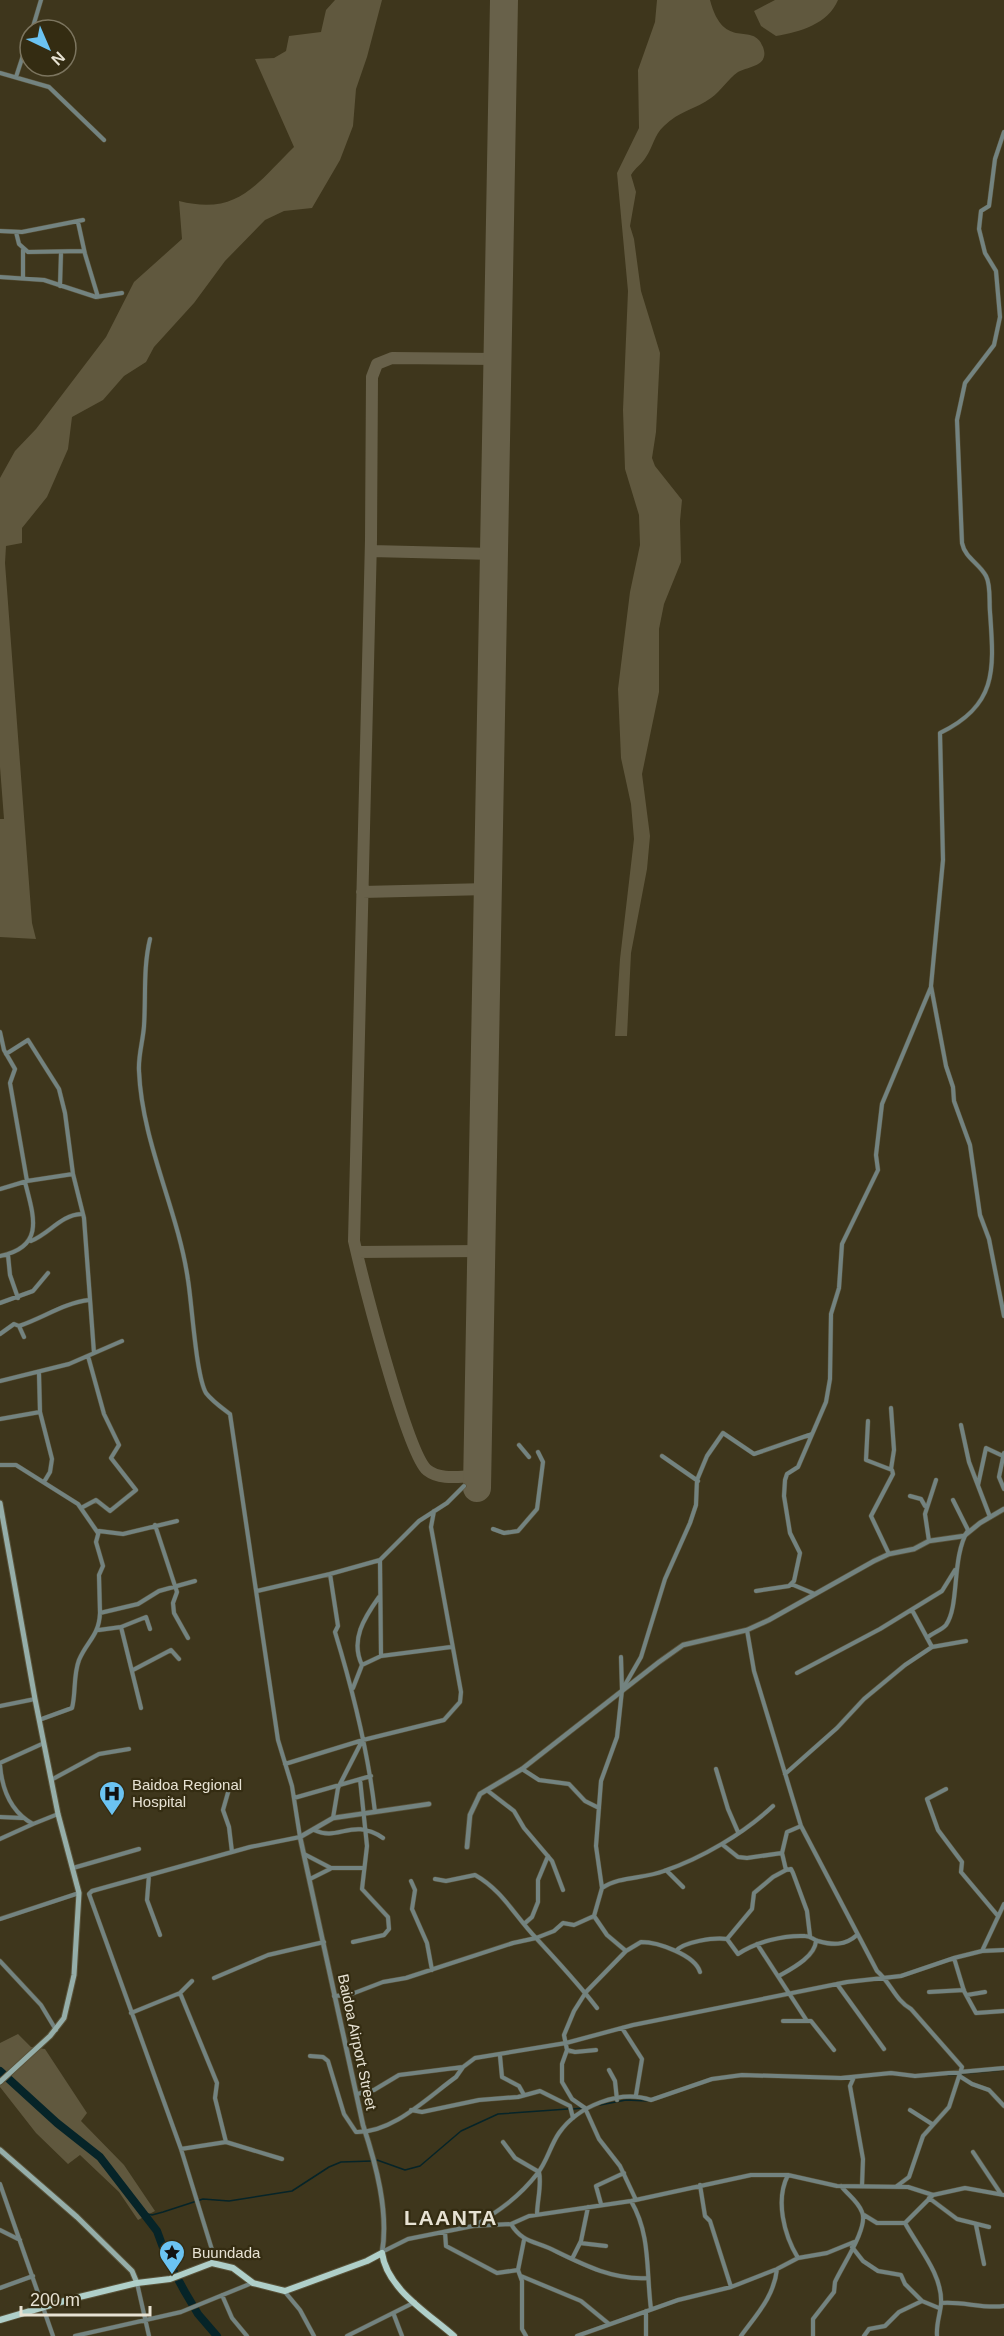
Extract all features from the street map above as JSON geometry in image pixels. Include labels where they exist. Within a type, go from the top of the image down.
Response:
[{"type":"main road","points":[[0,1503],[51,1780],[79,1893],[71,1992],[64,2018],[56,2030],[0,2082]]},
{"type":"main road","points":[[0,2151],[77,2217],[132,2271],[137,2283]]},
{"type":"main road","points":[[0,2320],[137,2283],[170,2279],[212,2263],[233,2268],[253,2283],[285,2291],[367,2261],[382,2253],[387,2272],[399,2288],[454,2336]]},
{"type":"street","points":[[36,18],[41,0]]},
{"type":"street","points":[[16,77],[18,71]]},
{"type":"street","points":[[0,73],[49,87],[104,140]]},
{"type":"street","points":[[1004,132],[995,159],[989,206],[981,211],[978,221],[985,253],[996,271],[998,333],[986,359],[971,373],[965,383],[956,430],[961,534],[964,551],[986,576],[992,640],[990,667],[988,689],[982,699],[968,715],[940,733],[943,860],[931,986],[954,1101],[970,1145],[980,1215],[989,1239],[1004,1316]]},
{"type":"street","points":[[0,231],[16,232],[81,221],[84,251],[98,297]]},
{"type":"street","points":[[16,232],[23,250],[22,278]]},
{"type":"street","points":[[23,250],[61,253],[84,251]]},
{"type":"street","points":[[60,286],[61,253]]},
{"type":"street","points":[[0,277],[22,278],[98,297],[122,293]]},
{"type":"street","points":[[150,939],[145,960],[140,1086],[147,1122],[174,1211],[186,1262],[199,1371],[206,1392],[230,1414],[278,1740],[294,1798],[300,1837]]},
{"type":"street","points":[[791,1584],[800,1553],[790,1533],[784,1480],[787,1474],[798,1467],[826,1402],[830,1379],[831,1314],[839,1288],[842,1244],[878,1170],[876,1155],[882,1104],[931,986]]},
{"type":"street","points":[[0,1032],[6,1054],[15,1069],[10,1083],[33,1219],[31,1240]]},
{"type":"street","points":[[6,1054],[28,1040],[45,1071],[56,1084],[65,1113],[73,1174],[85,1237],[94,1353]]},
{"type":"street","points":[[0,1189],[26,1181],[73,1174]]},
{"type":"street","points":[[0,1256],[18,1253],[31,1240],[41,1236],[61,1220],[81,1214]]},
{"type":"street","points":[[8,1255],[10,1275],[18,1298]]},
{"type":"street","points":[[0,1303],[33,1291],[48,1273]]},
{"type":"street","points":[[0,1334],[14,1324],[19,1326],[40,1319],[61,1307],[89,1300]]},
{"type":"street","points":[[19,1326],[24,1337]]},
{"type":"street","points":[[0,1381],[28,1373],[39,1373],[123,1341]]},
{"type":"street","points":[[81,1508],[96,1500],[110,1511],[136,1490],[111,1458],[119,1445],[104,1414],[87,1356]]},
{"type":"street","points":[[39,1373],[40,1413],[52,1459],[50,1472],[44,1482]]},
{"type":"street","points":[[889,1554],[871,1516],[893,1474],[891,1469],[894,1450],[891,1408]]},
{"type":"street","points":[[0,1419],[40,1413]]},
{"type":"street","points":[[868,1421],[866,1460],[891,1469]]},
{"type":"street","points":[[961,1425],[978,1487],[990,1517]]},
{"type":"street","points":[[621,1690],[641,1657],[664,1579],[690,1523],[696,1505],[697,1480],[723,1433],[754,1454],[812,1434]]},
{"type":"street","points":[[699,1481],[709,1453],[721,1435]]},
{"type":"street","points":[[519,1445],[529,1457]]},
{"type":"street","points":[[978,1487],[986,1448],[1004,1454],[999,1478],[1004,1489]]},
{"type":"street","points":[[493,1529],[504,1533],[518,1531],[537,1509],[543,1462],[538,1452]]},
{"type":"street","points":[[662,1456],[699,1481]]},
{"type":"street","points":[[0,1465],[16,1466],[44,1482],[81,1508],[98,1533],[96,1542],[102,1566],[99,1575],[99,1630],[79,1661],[73,1684],[72,1708],[39,1720]]},
{"type":"street","points":[[699,1481],[702,1469]]},
{"type":"street","points":[[929,1541],[925,1525],[926,1506],[936,1480]]},
{"type":"street","points":[[257,1592],[380,1560],[419,1521],[447,1503],[465,1486]]},
{"type":"street","points":[[910,1496],[921,1499],[926,1506]]},
{"type":"street","points":[[927,1638],[946,1625],[953,1601],[955,1570],[964,1536],[968,1530],[953,1500]]},
{"type":"street","points":[[467,1847],[470,1815],[480,1794],[522,1769],[621,1690],[683,1645],[747,1630],[889,1554],[914,1549],[929,1541],[964,1536],[1004,1509]]},
{"type":"street","points":[[285,1764],[363,1740],[444,1720],[454,1712],[460,1702],[461,1692],[431,1527],[435,1510]]},
{"type":"street","points":[[98,1533],[106,1531],[123,1534],[177,1521]]},
{"type":"street","points":[[155,1525],[172,1583],[176,1586]]},
{"type":"street","points":[[380,1560],[381,1656]]},
{"type":"street","points":[[797,1673],[942,1591],[955,1570]]},
{"type":"street","points":[[330,1574],[338,1626],[335,1632],[352,1690],[370,1776],[375,1813]]},
{"type":"street","points":[[100,1613],[138,1604],[159,1590],[195,1581]]},
{"type":"street","points":[[756,1591],[791,1584],[816,1594]]},
{"type":"street","points":[[176,1586],[174,1613],[188,1638]]},
{"type":"street","points":[[362,1665],[356,1652],[359,1634],[364,1618],[380,1597]]},
{"type":"street","points":[[912,1610],[932,1647]]},
{"type":"street","points":[[99,1630],[121,1627],[146,1617],[150,1629]]},
{"type":"street","points":[[121,1627],[141,1708]]},
{"type":"street","points":[[747,1630],[754,1671],[801,1826],[877,1971],[885,1978],[900,2003],[911,2009],[933,2037],[954,2056],[962,2067],[949,2107],[923,2136],[909,2177],[897,2186]]},
{"type":"street","points":[[785,1774],[837,1728],[864,1699],[932,1647],[966,1641]]},
{"type":"street","points":[[352,1690],[362,1665],[381,1656],[451,1647]]},
{"type":"street","points":[[133,1670],[171,1650],[179,1659]]},
{"type":"street","points":[[621,1657],[617,1737],[601,1781],[596,1846],[602,1887],[594,1916],[607,1935],[626,1952]]},
{"type":"street","points":[[0,1706],[35,1700]]},
{"type":"street","points":[[333,1818],[340,1785],[363,1740]]},
{"type":"street","points":[[33,1824],[23,1818],[6,1794],[0,1764],[44,1743]]},
{"type":"street","points":[[51,1780],[99,1754],[129,1749]]},
{"type":"street","points":[[522,1769],[538,1780],[570,1784],[585,1801],[599,1808]]},
{"type":"street","points":[[716,1769],[728,1809],[738,1832]]},
{"type":"street","points":[[294,1798],[370,1776]]},
{"type":"street","points":[[353,1942],[384,1935],[390,1929],[388,1917],[362,1889],[367,1846],[360,1779]]},
{"type":"street","points":[[229,1789],[223,1810],[229,1827],[232,1852]]},
{"type":"street","points":[[946,1789],[927,1799],[935,1821],[962,1862],[962,1872],[998,1916]]},
{"type":"street","points":[[488,1791],[509,1804],[524,1828],[555,1866],[563,1890]]},
{"type":"street","points":[[212,2263],[213,2253],[187,2177],[181,2149],[130,2013],[89,1894],[92,1891],[232,1852],[300,1837],[333,1818],[429,1804]]},
{"type":"street","points":[[602,1887],[611,1882],[667,1870],[723,1845],[773,1806]]},
{"type":"street","points":[[0,1839],[58,1814]]},
{"type":"street","points":[[0,1817],[23,1818]]},
{"type":"street","points":[[786,1869],[782,1853],[787,1832],[801,1826]]},
{"type":"street","points":[[314,1830],[323,1834],[364,1828],[370,1829],[383,1838]]},
{"type":"street","name":"Baidoa Airport Street","points":[[300,1837],[325,1942],[334,1996],[372,2154],[385,2235],[382,2253]]},
{"type":"street","points":[[723,1845],[738,1857],[747,1858],[782,1853]]},
{"type":"street","points":[[73,1868],[139,1849]]},
{"type":"street","points":[[304,1854],[331,1868],[363,1868]]},
{"type":"street","points":[[524,1924],[532,1917],[538,1902],[538,1880],[548,1856]]},
{"type":"street","points":[[310,1879],[331,1868]]},
{"type":"street","points":[[727,1939],[752,1909],[754,1893],[772,1876],[786,1869],[791,1869],[793,1873],[807,1911],[810,1936]]},
{"type":"street","points":[[667,1870],[683,1887]]},
{"type":"street","points":[[149,1875],[147,1900],[160,1935]]},
{"type":"street","points":[[435,1879],[446,1881],[475,1875],[495,1889],[536,1938],[561,1962],[597,2008]]},
{"type":"street","points":[[411,1881],[415,1890],[412,1909],[427,1943],[432,1970]]},
{"type":"street","points":[[0,1919],[79,1893]]},
{"type":"street","points":[[982,1951],[1004,1904]]},
{"type":"street","points":[[334,1996],[343,1996],[432,1970],[513,1942],[536,1938],[554,1931],[563,1923],[574,1925],[594,1916]]},
{"type":"street","points":[[727,1939],[738,1954],[757,1944],[787,1937],[810,1936],[816,1940],[840,1945],[857,1935]]},
{"type":"street","points":[[676,1951],[686,1944],[707,1939],[727,1939]]},
{"type":"street","points":[[779,1976],[795,1967],[810,1953],[816,1946],[816,1940]]},
{"type":"street","points":[[214,1978],[268,1955],[325,1942]]},
{"type":"street","points":[[646,2336],[649,2261],[642,2221],[624,2173],[599,2139],[585,2108],[572,2099],[562,2082],[562,2064],[567,2050],[566,2027],[586,1992],[626,1952],[641,1942],[659,1944],[676,1951],[680,1956],[697,1963],[700,1972]]},
{"type":"street","points":[[757,1944],[807,2021]]},
{"type":"street","points":[[310,2056],[323,2057],[328,2061],[344,2114],[356,2132],[365,2132],[393,2123],[456,2077],[463,2067],[475,2058],[500,2056],[566,2043],[622,2028],[870,1977],[885,1978],[982,1951],[1004,1950]]},
{"type":"street","points":[[954,1958],[966,1993],[976,2013],[1004,2012]]},
{"type":"street","points":[[0,1961],[41,2005],[56,2030]]},
{"type":"street","points":[[130,2013],[180,1993],[192,1981]]},
{"type":"street","points":[[837,1984],[884,2049]]},
{"type":"street","points":[[929,1992],[985,1992]]},
{"type":"street","points":[[180,1993],[217,2083],[214,2098],[226,2142]]},
{"type":"street","points":[[338,2012],[338,2002],[343,1996]]},
{"type":"street","points":[[783,2021],[811,2021],[834,2050]]},
{"type":"street","points":[[622,2028],[642,2059],[636,2095]]},
{"type":"street","points":[[567,2050],[575,2052],[596,2050]]},
{"type":"street","points":[[500,2056],[502,2077],[519,2086],[524,2095]]},
{"type":"street","points":[[357,2094],[374,2090],[399,2075],[463,2067]]},
{"type":"street","points":[[473,2226],[508,2206],[539,2172],[559,2133],[585,2108],[636,2095],[651,2100],[712,2079],[742,2075],[961,2075],[1004,2068]]},
{"type":"street","points":[[609,2070],[615,2080],[616,2100]]},
{"type":"street","points":[[961,2075],[972,2084],[989,2090],[1004,2106]]},
{"type":"street","points":[[854,2076],[850,2086],[863,2159],[862,2186]]},
{"type":"street","points":[[410,2110],[422,2112],[479,2100],[540,2091],[570,2106]]},
{"type":"street","points":[[572,2099],[570,2106],[573,2119]]},
{"type":"street","points":[[910,2110],[932,2125]]},
{"type":"street","points":[[181,2149],[226,2142],[282,2159]]},
{"type":"street","points":[[503,2142],[516,2158],[539,2172],[541,2180],[537,2194],[537,2215]]},
{"type":"street","points":[[973,2152],[1002,2194]]},
{"type":"street","points":[[601,2204],[596,2186],[624,2173]]},
{"type":"street","points":[[382,2253],[408,2239],[473,2226],[511,2224],[537,2215],[633,2200],[751,2175],[788,2175],[841,2186],[897,2186],[931,2197],[950,2215],[989,2227]]},
{"type":"street","points":[[788,2175],[782,2203],[788,2234],[798,2258]]},
{"type":"street","points":[[0,2184],[53,2336]]},
{"type":"street","points":[[700,2185],[705,2216],[710,2221],[731,2286]]},
{"type":"street","points":[[841,2186],[864,2215],[877,2223],[905,2223],[931,2197],[965,2188],[1002,2194]]},
{"type":"street","points":[[572,2259],[580,2243],[588,2206]]},
{"type":"street","points":[[813,2336],[813,2319],[834,2292],[835,2282],[859,2235],[864,2215]]},
{"type":"street","points":[[905,2223],[918,2240],[937,2283],[940,2305],[936,2322],[937,2336]]},
{"type":"street","points":[[511,2224],[517,2234],[524,2239],[605,2273],[647,2278]]},
{"type":"street","points":[[975,2224],[984,2264]]},
{"type":"street","points":[[0,2230],[20,2240]]},
{"type":"street","points":[[445,2232],[446,2246],[497,2273],[518,2270]]},
{"type":"street","points":[[524,2239],[518,2270],[522,2329],[526,2336]]},
{"type":"street","points":[[580,2243],[606,2246]]},
{"type":"street","points":[[577,2336],[701,2292],[731,2286],[777,2270],[798,2258],[827,2253],[853,2245]]},
{"type":"street","points":[[853,2245],[863,2261],[878,2271],[901,2275],[905,2284],[922,2301],[940,2305],[962,2302],[983,2307],[1004,2306]]},
{"type":"street","points":[[741,2336],[755,2320],[771,2292],[777,2270]]},
{"type":"street","points":[[0,2288],[33,2276]]},
{"type":"street","points":[[520,2276],[581,2301],[609,2324]]},
{"type":"street","points":[[137,2283],[149,2336]]},
{"type":"street","points":[[75,2336],[181,2312],[253,2283]]},
{"type":"street","points":[[285,2291],[300,2310],[315,2336]]},
{"type":"street","points":[[222,2295],[232,2318],[248,2336]]},
{"type":"street","points":[[864,2336],[869,2329],[885,2326],[899,2312],[922,2301]]},
{"type":"street","points":[[347,2336],[355,2335],[415,2302]]},
{"type":"street","points":[[394,2315],[402,2336]]},
{"type":"shaded area","points":[[335,0],[382,0],[356,89],[353,126],[340,160],[312,208],[284,211],[265,220],[225,261],[194,303],[154,347],[146,362],[124,376],[103,400],[72,417],[68,449],[47,497],[22,528],[22,543],[6,546],[5,563],[32,923],[36,939],[0,937],[0,819],[4,819],[0,767],[0,478],[15,451],[36,429],[106,337],[134,282],[182,239],[179,201],[199,205],[217,204],[244,194],[294,147],[255,59],[274,58],[286,51],[289,36],[321,32],[326,10]]},
{"type":"shaded area","points":[[657,0],[710,0],[723,26],[730,31],[758,39],[763,47],[764,58],[761,62],[738,72],[711,98],[664,126],[644,159],[631,175],[636,192],[630,226],[641,291],[660,353],[656,432],[652,458],[655,466],[682,500],[681,562],[664,604],[659,629],[659,692],[642,774],[650,836],[647,869],[631,953],[627,1036],[615,1036],[620,959],[634,839],[631,804],[621,758],[618,689],[630,592],[640,545],[639,515],[625,469],[623,410],[628,291],[617,173],[639,128],[638,70],[655,22]]},
{"type":"shaded area","points":[[775,0],[838,0],[827,15],[812,26],[776,36],[761,26],[754,11]]},
{"type":"shaded area","points":[[18,2034],[31,2047],[45,2049],[87,2113],[81,2121],[124,2165],[155,2211],[138,2220],[119,2192],[80,2155],[68,2164],[36,2133],[0,2087],[0,2043]]},
{"type":"waterway","points":[[948,2075],[1003,2070]]},
{"type":"waterway","points":[[0,2071],[57,2123],[100,2157],[157,2231],[168,2261],[185,2292],[198,2314],[217,2336]]},
{"type":"waterway","points":[[901,2076],[923,2077]]},
{"type":"waterway","points":[[600,2105],[626,2100],[648,2101]]},
{"type":"waterway","points":[[573,2109],[583,2108]]},
{"type":"waterway","points":[[377,2160],[405,2170],[420,2166],[461,2131],[498,2114],[568,2109]]},
{"type":"waterway","points":[[144,2213],[152,2215],[203,2199],[229,2201],[292,2191],[329,2167],[341,2162],[372,2161]]},
{"type":"taxiway","points":[[477,1476],[438,1476],[427,1470],[418,1457],[386,1362],[354,1241],[371,540],[372,377],[377,364],[392,358],[497,359]]},
{"type":"taxiway","points":[[371,551],[494,554]]},
{"type":"taxiway","points":[[362,892],[488,889]]},
{"type":"taxiway","points":[[357,1252],[481,1251]]},
{"type":"runway","points":[[477,1488],[504,0]]},
{"type":"place","name":"Baidoa Regional Hospital","points":[[112,1817]]},
{"type":"place","name":"Buundada","points":[[172,2276]]},
{"type":"district","name":"LAANTA","points":[[451,2218]]}]
